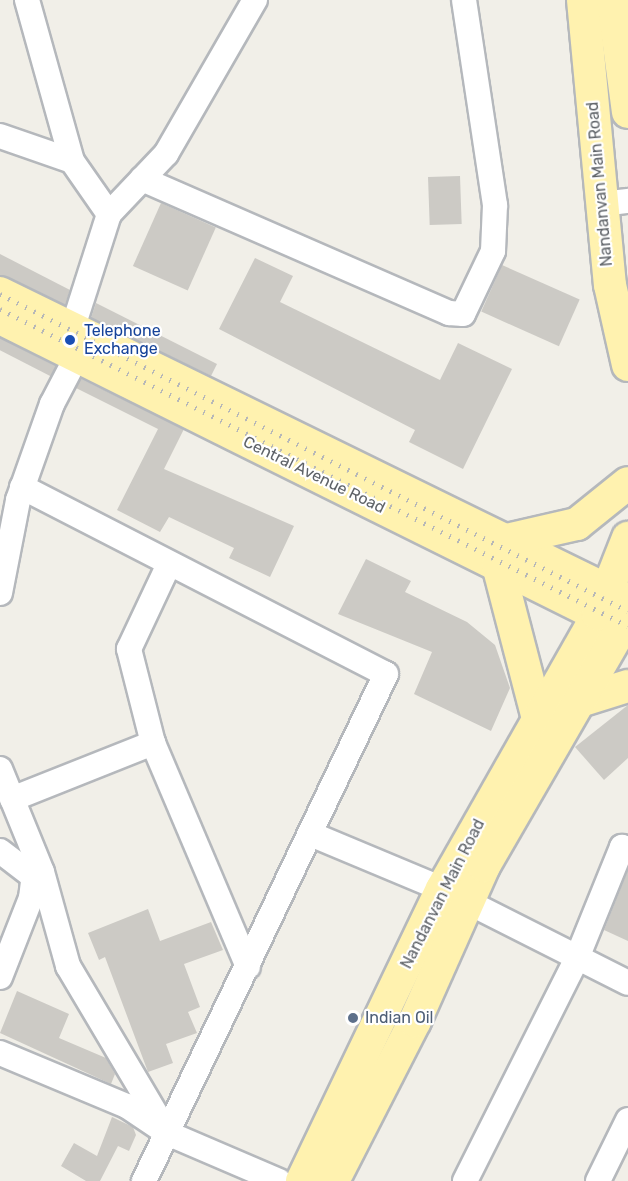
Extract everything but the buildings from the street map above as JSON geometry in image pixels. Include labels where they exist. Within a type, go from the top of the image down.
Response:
[{"type":"main road","name":"Nandanvan Main Road","points":[[583,0],[615,202],[610,285],[628,365]]},
{"type":"main road","points":[[613,0],[628,112]]},
{"type":"main road","points":[[0,293],[73,327],[500,553],[577,524],[628,483]]},
{"type":"main road","name":"Central Avenue Road","points":[[0,318],[76,358],[500,553],[619,613]]},
{"type":"main road","name":"Nandanvan Main Road","points":[[302,1181],[455,896],[538,719],[619,613],[628,538]]},
{"type":"main road","points":[[500,553],[538,719]]},
{"type":"main road","points":[[333,1181],[415,1021],[455,896],[580,701],[619,613]]},
{"type":"main road","points":[[580,701],[628,686]]},
{"type":"street","points":[[27,0],[72,161],[109,214]]},
{"type":"street","points":[[0,593],[22,487],[52,404],[76,358],[73,327],[109,214],[166,154],[255,0]]},
{"type":"street","points":[[142,179],[449,313],[463,314],[493,251],[495,205],[464,0]]},
{"type":"street","points":[[0,136],[72,161]]},
{"type":"street","points":[[22,487],[386,674],[313,835],[144,1181]]},
{"type":"street","points":[[169,564],[129,649],[153,743],[248,967]]},
{"type":"street","points":[[12,800],[153,743]]},
{"type":"street","points":[[0,769],[68,966],[167,1133]]},
{"type":"street","points":[[313,835],[455,896],[628,983]]},
{"type":"street","points":[[465,1181],[577,958],[622,847],[628,850]]},
{"type":"street","points":[[0,851],[35,868]]},
{"type":"street","points":[[0,977],[35,868]]},
{"type":"street","points":[[0,1053],[126,1106],[167,1133],[279,1181]]},
{"type":"street","points":[[598,1181],[628,1120]]},
{"type":"railway","points":[[0,294],[628,611]]},
{"type":"railway","points":[[0,309],[628,626]]},
{"type":"place","name":"Telephone Exchange","points":[[70,340]]},
{"type":"place","name":"Indian Oil","points":[[353,1018]]}]
